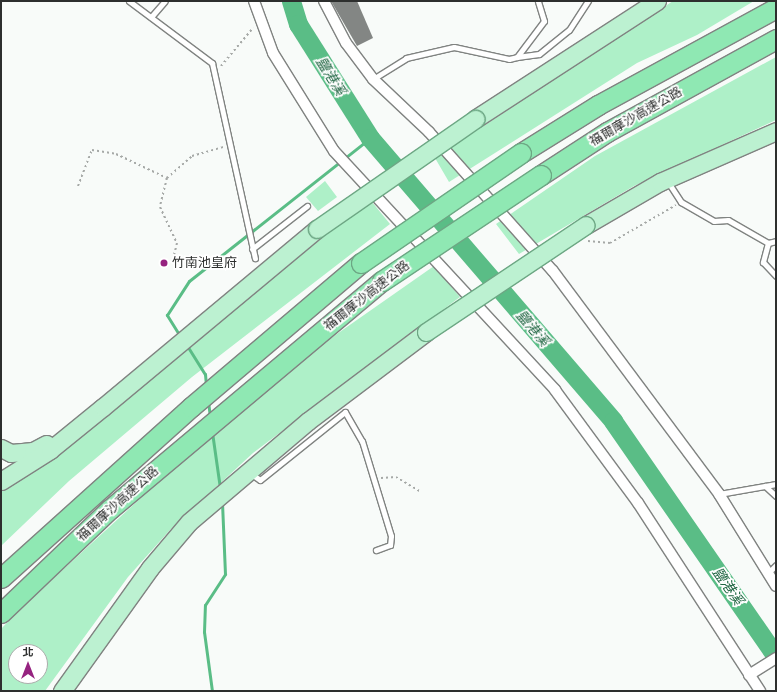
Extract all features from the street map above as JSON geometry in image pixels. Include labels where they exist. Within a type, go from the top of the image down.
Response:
[{"type":"highway","name":"福爾摩沙高速公路","points":[[1,578],[207,393],[361,263],[520,153],[598,106],[776,8]]},
{"type":"highway","name":"福爾摩沙高速公路","points":[[1,613],[110,509],[382,281],[607,132],[776,38]]},
{"type":"main road","points":[[1,481],[50,450],[317,229],[475,119],[657,1]]},
{"type":"main road","points":[[62,691],[150,568],[189,522],[308,421],[426,332],[586,225],[666,180],[776,131]]},
{"type":"main road","points":[[1,448],[12,453],[33,451],[103,407]]},
{"type":"street","points":[[254,1],[273,53],[334,151],[346,166],[555,390],[638,503],[760,691]]},
{"type":"street","points":[[324,1],[346,43],[373,79],[428,132],[553,271],[719,494],[776,586]]},
{"type":"street","points":[[749,675],[776,658]]},
{"type":"lane","points":[[129,1],[204,54],[212,63],[246,228],[255,258]]},
{"type":"lane","points":[[151,17],[165,1]]},
{"type":"lane","points":[[517,57],[544,21],[538,1]]},
{"type":"lane","points":[[373,79],[406,58],[454,47],[509,59],[539,54],[569,30],[588,1]]},
{"type":"lane","points":[[666,180],[681,202],[714,221],[728,220],[768,244]]},
{"type":"lane","points":[[252,249],[307,206]]},
{"type":"lane","points":[[768,244],[776,241]]},
{"type":"lane","points":[[768,244],[763,262],[776,276]]},
{"type":"lane","points":[[248,472],[260,480],[344,412],[362,441],[391,536],[390,545],[376,550]]},
{"type":"lane","points":[[719,494],[776,484]]},
{"type":"lane","points":[[765,486],[776,496]]},
{"type":"lane","points":[[768,573],[776,564]]},
{"type":"path","points":[[214,75],[260,20]]},
{"type":"path","points":[[174,255],[177,243],[160,207],[167,178],[192,156],[229,145]]},
{"type":"path","points":[[78,186],[92,150],[116,154],[167,178]]},
{"type":"path","points":[[583,244],[589,240],[610,243],[681,202]]},
{"type":"path","points":[[374,479],[396,476],[421,492]]},
{"type":"green space","points":[[673,1],[754,1],[697,35],[637,63],[449,182],[435,158]]},
{"type":"green space","points":[[776,57],[776,120],[634,186],[519,254],[496,224],[595,156]]},
{"type":"green space","points":[[325,181],[337,197],[318,211],[306,197]]},
{"type":"green space","points":[[372,202],[390,224],[192,377],[69,481],[1,546],[1,488],[285,265]]},
{"type":"green space","points":[[434,266],[460,297],[253,453],[170,530],[128,577],[45,691],[1,691],[1,629],[19,610],[180,462],[304,357]]},
{"type":"building","points":[[331,1],[357,1],[373,38],[357,46]]},
{"type":"waterway","name":"鹽港溪","points":[[291,1],[298,24],[370,138],[613,421],[776,656]]},
{"type":"waterway","points":[[180,336],[167,315],[189,281],[370,138]]},
{"type":"waterway","points":[[186,344],[205,374],[206,385]]},
{"type":"waterway","points":[[208,401],[210,417]]},
{"type":"waterway","points":[[212,432],[220,488]]},
{"type":"waterway","points":[[212,691],[204,632],[205,605],[225,574],[222,502]]},
{"type":"place","name":"竹南池皇府","points":[[164,263]]}]
